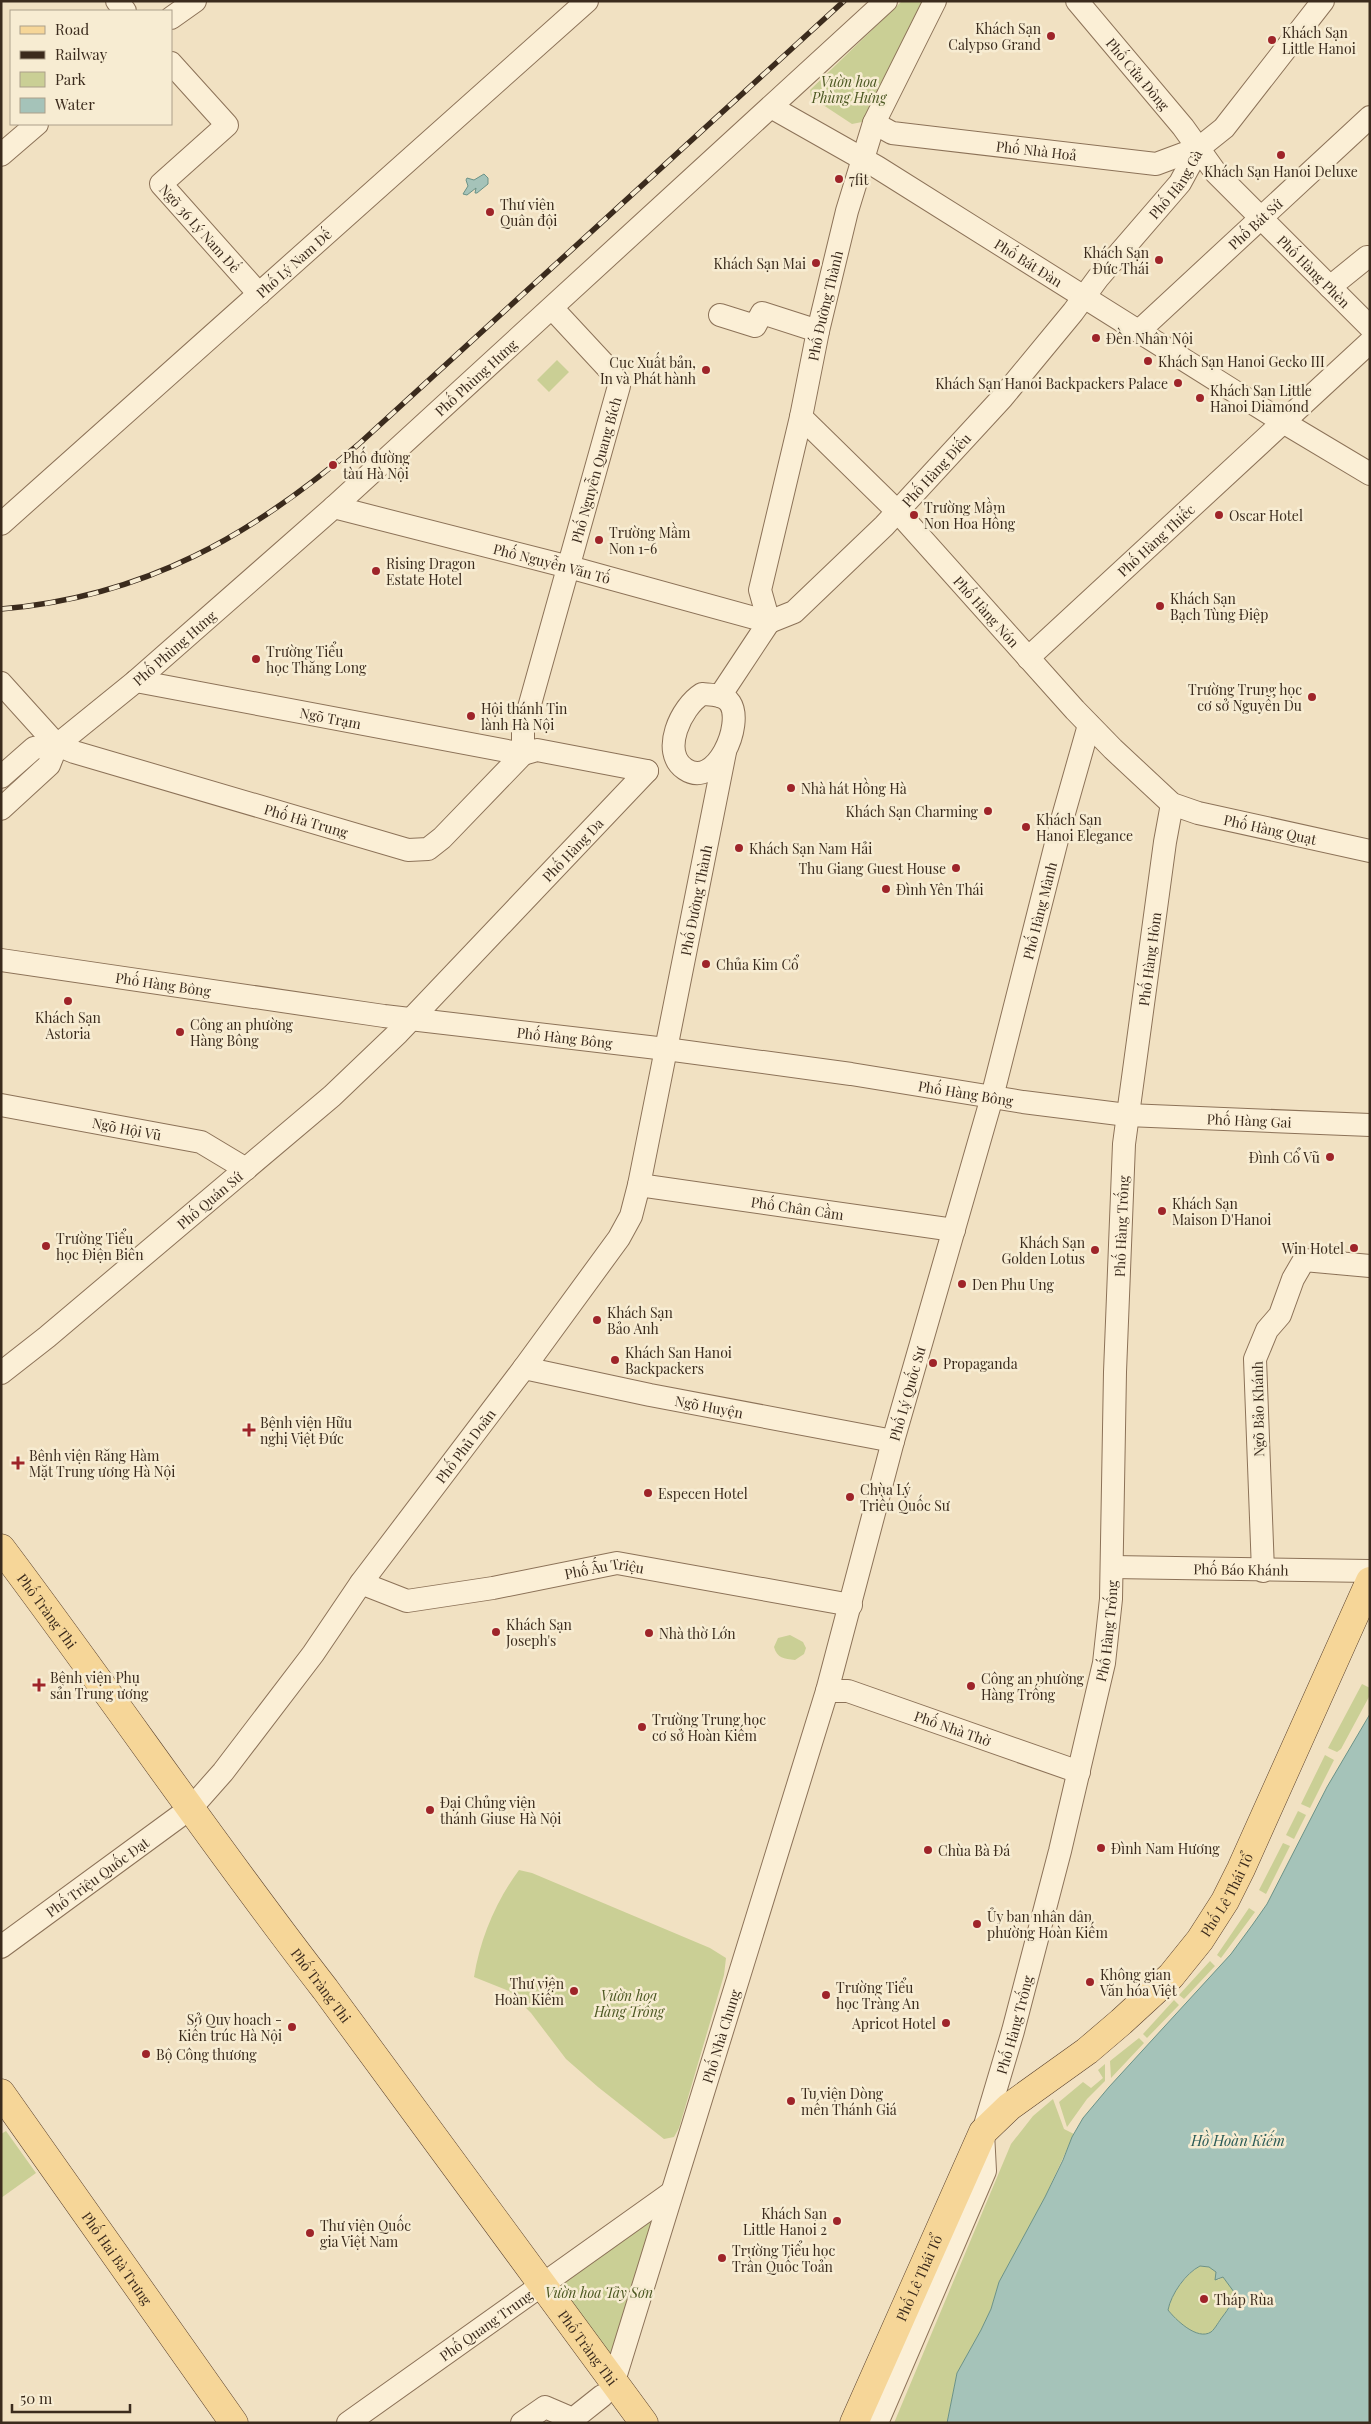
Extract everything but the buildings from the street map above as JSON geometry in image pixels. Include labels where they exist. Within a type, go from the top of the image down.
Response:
[{"type":"main road","name":"Phố Tràng Thi","points":[[1,1548],[192,1807],[281,1932],[542,2283],[608,2389],[644,2423]]},
{"type":"main road","name":"Phố Lê Thái Tổ","points":[[854,2423],[983,2132],[1008,2107],[1087,2051],[1171,1976],[1200,1940],[1225,1901],[1370,1582]]},
{"type":"main road","name":"Phố Hai Bà Trưng","points":[[1,2094],[234,2423]]},
{"type":"street","points":[[172,17],[195,1]]},
{"type":"street","name":"Phố Lý Nam Đế","points":[[1,524],[587,1]]},
{"type":"street","name":"Phố Phùng Hưng","points":[[1,809],[49,765],[57,745],[136,681],[334,507],[886,1]]},
{"type":"street","name":"Phố Đường Thành","points":[[769,622],[760,590],[801,418],[818,331],[848,211],[874,123],[934,1]]},
{"type":"street","name":"Phố Cửa Đông","points":[[1077,1],[1183,127],[1198,148]]},
{"type":"street","name":"Phố Hàng Gà","points":[[1083,296],[1180,182],[1198,148],[1224,128],[1323,1]]},
{"type":"street","name":"Ngõ 36 Lý Nam Đế","points":[[172,64],[227,125],[161,184],[259,294]]},
{"type":"street","name":"Phố Bát Đàn","points":[[771,107],[863,161],[877,167],[1283,422],[1370,474]]},
{"type":"street","name":"Phố Bát Sứ","points":[[1139,331],[1370,117]]},
{"type":"street","name":"Phố Nhà Hoả","points":[[874,123],[892,133],[1156,164],[1198,148]]},
{"type":"street","points":[[1,155],[36,125]]},
{"type":"street","name":"Phố Hàng Phèn","points":[[1198,148],[1216,172],[1260,219],[1370,327]]},
{"type":"street","points":[[1330,287],[1367,257]]},
{"type":"street","name":"Phố Hàng Điếu","points":[[769,622],[794,612],[897,511],[1002,398],[1073,312],[1083,296]]},
{"type":"street","name":"Phố Nguyễn Quang Bích","points":[[552,308],[619,382],[569,567]]},
{"type":"street","points":[[720,315],[754,326],[762,313],[818,331]]},
{"type":"street","name":"Phố Hàng Thiếc","points":[[1028,658],[1370,342]]},
{"type":"street","name":"Phố Hàng Nón","points":[[801,418],[897,511],[1089,725],[1172,804]]},
{"type":"street","name":"Phố Nguyễn Văn Tố","points":[[334,507],[569,567],[769,622]]},
{"type":"street","points":[[523,754],[523,729],[569,567]]},
{"type":"street","points":[[720,696],[769,622]]},
{"type":"street","name":"Ngõ Trạm","points":[[136,681],[523,754]]},
{"type":"street","points":[[1,683],[57,745]]},
{"type":"street","points":[[702,694],[720,696],[730,703],[734,713],[725,752],[713,768],[703,774],[691,772],[679,764],[673,750],[677,730],[685,709],[692,700],[702,694]]},
{"type":"street","name":"Phố Hàng Mành","points":[[992,1097],[1062,820],[1089,725]]},
{"type":"street","name":"Phố Phùng Hưng","points":[[1,777],[34,748],[57,745]]},
{"type":"street","name":"Phố Hà Trung","points":[[57,745],[84,755],[408,850],[428,848],[442,838],[523,754]]},
{"type":"street","name":"Phố Hàng Da","points":[[410,1019],[647,771],[537,750],[523,754]]},
{"type":"street","name":"Phố Đường Thành","points":[[666,1049],[725,752]]},
{"type":"street","name":"Phố Hàng Quạt","points":[[1172,804],[1198,813],[1370,851]]},
{"type":"street","name":"Phố Hàng Hòm","points":[[1127,1115],[1172,804]]},
{"type":"street","name":"Phố Hàng Bông","points":[[1,960],[410,1019],[666,1049],[851,1074],[992,1097],[1127,1115]]},
{"type":"street","name":"Phố Quán Sứ","points":[[1,1373],[47,1337],[332,1096],[410,1019]]},
{"type":"street","name":"Phố Phủ Doãn","points":[[192,1807],[223,1772],[313,1654],[361,1583],[524,1368],[619,1238],[631,1216],[639,1185],[666,1049]]},
{"type":"street","name":"Phố Lý Quốc Sư","points":[[827,1691],[851,1606],[893,1441],[992,1097]]},
{"type":"street","name":"Ngõ Hội Vũ","points":[[1,1105],[201,1142],[246,1169]]},
{"type":"street","name":"Phố Hàng Gai","points":[[1127,1115],[1370,1125]]},
{"type":"street","name":"Phố Hàng Trống","points":[[983,2132],[1013,2031],[1079,1772],[1104,1663],[1112,1567],[1115,1372],[1124,1144],[1127,1115]]},
{"type":"street","name":"Phố Chân Cầm","points":[[639,1185],[954,1230]]},
{"type":"street","name":"Ngõ Bảo Khánh","points":[[1263,1571],[1255,1359],[1267,1330],[1280,1315],[1293,1279],[1304,1260],[1370,1266]]},
{"type":"street","name":"Ngõ Huyện","points":[[524,1368],[650,1395],[893,1441]]},
{"type":"street","name":"Phố Ấu Triệu","points":[[361,1583],[407,1601],[493,1588],[617,1563],[851,1606]]},
{"type":"street","name":"Phố Báo Khánh","points":[[1112,1567],[1263,1571],[1370,1571]]},
{"type":"street","name":"Phố Nhà Thờ","points":[[827,1691],[848,1691],[1079,1772]]},
{"type":"street","name":"Phố Nhà Chung","points":[[608,2389],[745,1963],[827,1691]]},
{"type":"street","name":"Phố Triệu Quốc Đạt","points":[[1,1947],[192,1807]]},
{"type":"street","name":"Phố Lê Thái Tổ","points":[[877,2423],[986,2171],[983,2132]]},
{"type":"street","name":"Phố Quang Trung","points":[[348,2423],[542,2283],[671,2193]]},
{"type":"street","points":[[522,2423],[545,2407],[572,2418],[608,2389]]},
{"type":"green space","name":"Vườn hoa Phùng Hưng","points":[[902,1],[927,1],[868,114],[862,122],[852,124],[811,97],[810,90]]},
{"type":"green space","points":[[557,360],[569,372],[549,392],[537,380]]},
{"type":"green space","points":[[790,1635],[803,1642],[806,1648],[804,1654],[795,1660],[777,1654],[774,1647],[778,1638]]},
{"type":"green space","points":[[1362,1684],[1370,1688],[1370,1695],[1341,1749],[1337,1752],[1328,1748]]},
{"type":"green space","points":[[1325,1755],[1334,1760],[1310,1808],[1301,1804]]},
{"type":"green space","points":[[1298,1811],[1306,1815],[1294,1839],[1286,1835]]},
{"type":"green space","points":[[1283,1843],[1290,1846],[1266,1894],[1259,1890]]},
{"type":"green space","name":"Vườn hoa Hàng Trống","points":[[519,1870],[532,1873],[710,1948],[726,1958],[724,1975],[679,2128],[674,2137],[664,2139],[566,2059],[531,2013],[509,1991],[474,1977],[480,1949],[490,1921],[503,1894]]},
{"type":"green space","points":[[1249,1908],[1255,1912],[1221,1958],[1217,1955]]},
{"type":"green space","points":[[1210,1961],[1215,1966],[1184,1999],[1179,1995]]},
{"type":"green space","points":[[1174,2000],[1179,2005],[1147,2038],[1143,2034]]},
{"type":"green space","points":[[1139,2038],[1144,2043],[1111,2078],[1110,2061]]},
{"type":"green space","points":[[1105,2064],[1105,2081],[1087,2099],[1067,2127],[1059,2102],[1083,2082],[1091,2088],[1103,2078],[1098,2070]]},
{"type":"green space","points":[[1053,2099],[1064,2129],[1074,2134],[1045,2197],[999,2282],[991,2309],[981,2330],[957,2373],[947,2423],[894,2423],[1011,2144],[1033,2116]]},
{"type":"green space","points":[[6,2131],[36,2173],[1,2198],[1,2134]]},
{"type":"green space","name":"Vườn hoa Tây Sơn","points":[[660,2208],[611,2365],[555,2285]]},
{"type":"green space","points":[[1200,2266],[1210,2267],[1216,2272],[1218,2280],[1223,2277],[1234,2291],[1232,2301],[1225,2313],[1212,2331],[1205,2334],[1199,2334],[1187,2328],[1168,2310],[1172,2298],[1180,2285]]},
{"type":"water","points":[[484,174],[488,178],[488,184],[477,193],[475,193],[476,188],[467,195],[463,194],[468,186],[467,178],[474,180]]},
{"type":"water","name":"Hồ Hoàn Kiếm","points":[[1370,1714],[1370,2423],[947,2423],[957,2373],[991,2309],[999,2282],[1045,2197],[1072,2137],[1083,2118],[1231,1954],[1267,1904],[1327,1787]],"holes":[[[1200,2266],[1209,2267],[1216,2272],[1215,2280],[1223,2277],[1234,2292],[1229,2308],[1212,2331],[1199,2334],[1187,2328],[1168,2310],[1172,2297],[1185,2279]]]},
{"type":"railway","points":[[1,609],[53,602],[103,591],[150,575],[194,556],[237,533],[279,506],[360,443],[844,1]]},
{"type":"place","name":"Khách Sạn Calypso Grand","points":[[1051,36]]},
{"type":"place","name":"Khách Sạn Little Hanoi","points":[[1272,40]]},
{"type":"place","name":"Khách Sạn Hanoi Deluxe","points":[[1281,155]]},
{"type":"place","name":"7fit","points":[[839,179]]},
{"type":"place","name":"Thư viện Quân đội","points":[[490,212]]},
{"type":"place","name":"Khách Sạn Đức Thái","points":[[1159,260]]},
{"type":"place","name":"Khách Sạn Mai","points":[[816,263]]},
{"type":"place","name":"Đền Nhân Nội","points":[[1096,338]]},
{"type":"place","name":"Khách Sạn Hanoi Gecko III","points":[[1148,361]]},
{"type":"place","name":"Cục Xuất bản, In và Phát hành","points":[[706,370]]},
{"type":"place","name":"Khách Sạn Hanoi Backpackers Palace","points":[[1178,383]]},
{"type":"place","name":"Khách Sạn Little Hanoi Diamond","points":[[1200,398]]},
{"type":"place","name":"Phố đường tàu Hà Nội","points":[[333,465]]},
{"type":"place","name":"Trường Mầm Non Hoa Hồng","points":[[914,515]]},
{"type":"place","name":"Oscar Hotel","points":[[1219,515]]},
{"type":"place","name":"Trường Mầm Non 1-6","points":[[599,540]]},
{"type":"place","name":"Rising Dragon Estate Hotel","points":[[376,571]]},
{"type":"place","name":"Khách Sạn Bạch Tùng Điệp","points":[[1160,606]]},
{"type":"place","name":"Trường Tiểu học Thăng Long","points":[[256,659]]},
{"type":"place","name":"Trường Trung học cơ sở Nguyễn Du","points":[[1312,697]]},
{"type":"place","name":"Hội thánh Tin lành Hà Nội","points":[[471,716]]},
{"type":"place","name":"Nhà hát Hồng Hà","points":[[791,788]]},
{"type":"place","name":"Khách Sạn Charming","points":[[988,811]]},
{"type":"place","name":"Khách Sạn Hanoi Elegance","points":[[1026,827]]},
{"type":"place","name":"Khách Sạn Nam Hải","points":[[739,848]]},
{"type":"place","name":"Thu Giang Guest House","points":[[956,868]]},
{"type":"place","name":"Đình Yên Thái","points":[[886,889]]},
{"type":"place","name":"Chủa Kim Cổ","points":[[706,964]]},
{"type":"place","name":"Khách Sạn Astoria","points":[[68,1001]]},
{"type":"place","name":"Công an phường Hàng Bông","points":[[180,1032]]},
{"type":"place","name":"Đình Cổ Vũ","points":[[1330,1157]]},
{"type":"place","name":"Khách Sạn Maison D'Hanoi","points":[[1162,1211]]},
{"type":"place","name":"Trường Tiểu học Điện Biên","points":[[46,1246]]},
{"type":"place","name":"Win Hotel","points":[[1354,1248]]},
{"type":"place","name":"Khách Sạn Golden Lotus","points":[[1095,1250]]},
{"type":"place","name":"Den Phu Ung","points":[[962,1284]]},
{"type":"place","name":"Khách Sạn Bảo Anh","points":[[597,1320]]},
{"type":"place","name":"Khách Sạn Hanoi Backpackers","points":[[615,1360]]},
{"type":"place","name":"Propaganda","points":[[933,1363]]},
{"type":"place","name":"Bệnh viện Hữu nghị Việt Đức","points":[[249,1430]]},
{"type":"place","name":"Bệnh viện Răng Hàm Mặt Trung ương Hà Nội","points":[[18,1463]]},
{"type":"place","name":"Especen Hotel","points":[[648,1493]]},
{"type":"place","name":"Chùa Lý Triều Quốc Sư","points":[[850,1497]]},
{"type":"place","name":"Khách Sạn Joseph's","points":[[496,1632]]},
{"type":"place","name":"Nhà thờ Lớn","points":[[649,1633]]},
{"type":"place","name":"Bệnh viện Phụ sản Trung ương","points":[[39,1685]]},
{"type":"place","name":"Công an phường Hàng Trống","points":[[971,1686]]},
{"type":"place","name":"Trường Trung học cơ sở Hoàn Kiếm","points":[[642,1727]]},
{"type":"place","name":"Đại Chủng viện thánh Giuse Hà Nội","points":[[430,1810]]},
{"type":"place","name":"Đình Nam Hương","points":[[1101,1848]]},
{"type":"place","name":"Chùa Bà Đá","points":[[928,1850]]},
{"type":"place","name":"Ủy ban nhân dân phường Hoàn Kiếm","points":[[977,1924]]},
{"type":"place","name":"Không gian Văn hóa Việt","points":[[1090,1982]]},
{"type":"place","name":"Thư viện Hoàn Kiếm","points":[[574,1991]]},
{"type":"place","name":"Trường Tiểu học Tràng An","points":[[826,1995]]},
{"type":"place","name":"Apricot Hotel","points":[[946,2023]]},
{"type":"place","name":"Sở Quy hoạch - Kiến trúc Hà Nội","points":[[292,2027]]},
{"type":"place","name":"Bộ Công thương","points":[[146,2054]]},
{"type":"place","name":"Tu viện Dòng mến Thánh Giá","points":[[791,2101]]},
{"type":"place","name":"Khách Sạn Little Hanoi 2","points":[[837,2221]]},
{"type":"place","name":"Thư viện Quốc gia Việt Nam","points":[[310,2233]]},
{"type":"place","name":"Trường Tiểu học Trần Quốc Toản","points":[[722,2258]]},
{"type":"place","name":"Tháp Rùa","points":[[1204,2299]]}]
